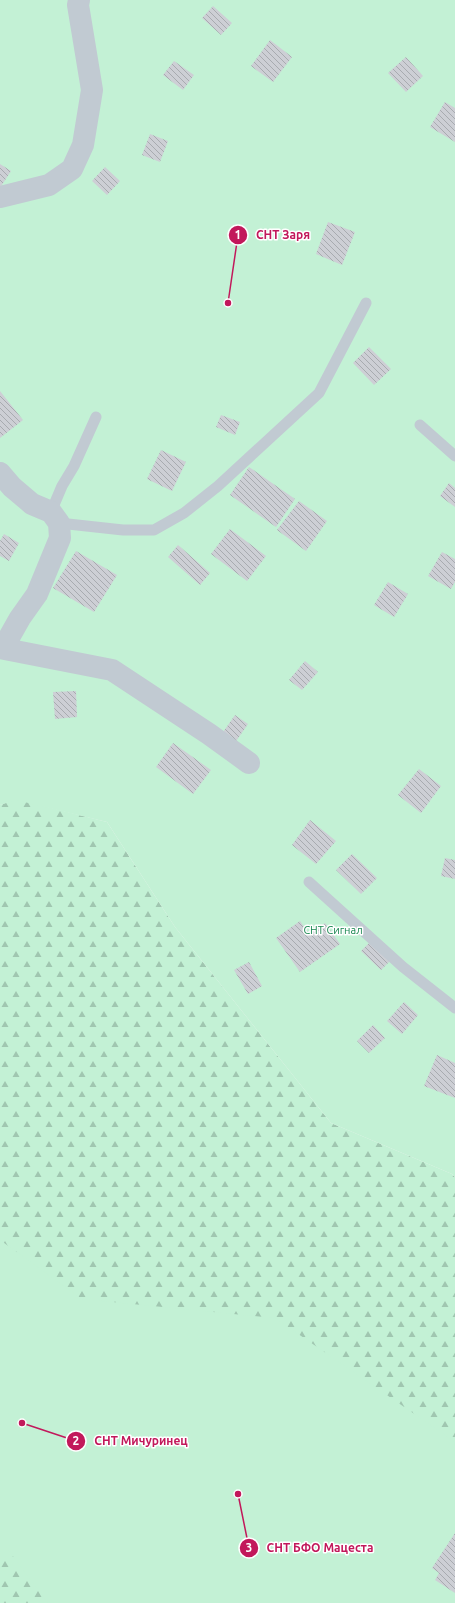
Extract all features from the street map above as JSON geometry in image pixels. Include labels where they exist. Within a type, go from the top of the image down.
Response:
[{"type":"street","points":[[0,197],[49,185],[72,169],[83,145],[92,90],[78,5],[79,0]]},
{"type":"street","points":[[0,474],[12,487],[32,504],[55,518],[60,538],[37,594],[20,618],[2,648],[112,670],[209,734],[249,763]]},
{"type":"lane","points":[[96,417],[74,466],[62,486],[55,518],[123,530],[154,530],[184,513],[218,486],[320,393],[366,304]]},
{"type":"lane","points":[[420,425],[455,456]]},
{"type":"lane","points":[[309,882],[402,967],[455,1008]]},
{"type":"green space","name":"СНТ Сигнал","points":[[0,0],[455,0],[455,1177],[452,1174],[331,1123],[175,927],[107,822],[16,800],[0,805]]},
{"type":"green space","points":[[16,799],[107,822],[175,927],[331,1123],[452,1174],[455,1177],[455,1603],[0,1603],[0,805]]},
{"type":"green space","points":[[0,1240],[82,1299],[275,1318],[455,1442],[455,1603],[48,1603],[6,1547],[0,1549]]},
{"type":"building","points":[[213,6],[232,23],[221,35],[202,18]]},
{"type":"building","points":[[270,40],[292,57],[273,82],[251,66]]},
{"type":"building","points":[[406,57],[423,76],[406,92],[388,73]]},
{"type":"building","points":[[174,61],[194,75],[183,90],[163,75]]},
{"type":"building","points":[[445,102],[455,108],[455,142],[430,127]]},
{"type":"building","points":[[150,134],[168,141],[160,162],[142,155]]},
{"type":"building","points":[[0,164],[11,171],[0,188]]},
{"type":"building","points":[[105,167],[120,181],[107,195],[92,181]]},
{"type":"building","points":[[328,222],[355,232],[342,265],[316,254]]},
{"type":"building","points":[[369,347],[391,369],[374,385],[353,363]]},
{"type":"building","points":[[0,391],[23,420],[0,438]]},
{"type":"building","points":[[221,415],[240,422],[235,435],[216,427]]},
{"type":"building","points":[[161,450],[186,462],[172,491],[147,479]]},
{"type":"building","points":[[249,467],[295,499],[276,527],[230,495]]},
{"type":"building","points":[[449,483],[455,488],[455,507],[440,496]]},
{"type":"building","points":[[299,501],[327,521],[306,551],[277,530]]},
{"type":"building","points":[[230,529],[266,556],[247,581],[211,554]]},
{"type":"building","points":[[4,534],[19,543],[9,561],[0,556],[0,541]]},
{"type":"building","points":[[178,545],[210,573],[200,585],[168,557]]},
{"type":"building","points":[[76,551],[117,575],[94,612],[53,588]]},
{"type":"building","points":[[442,552],[455,559],[455,582],[451,589],[428,576]]},
{"type":"building","points":[[388,582],[408,594],[394,617],[374,605]]},
{"type":"building","points":[[305,661],[318,672],[302,690],[289,680]]},
{"type":"building","points":[[76,691],[77,717],[55,719],[53,692]]},
{"type":"building","points":[[235,715],[248,724],[234,744],[221,735]]},
{"type":"building","points":[[173,743],[211,770],[193,794],[156,767]]},
{"type":"building","points":[[419,769],[441,786],[421,813],[398,795]]},
{"type":"building","points":[[310,820],[336,841],[316,864],[292,845]]},
{"type":"building","points":[[352,854],[377,878],[361,894],[336,870]]},
{"type":"building","points":[[445,858],[455,860],[455,879],[441,876]]},
{"type":"building","points":[[300,921],[309,934],[325,923],[340,944],[300,972],[276,938]]},
{"type":"building","points":[[371,941],[391,960],[381,970],[361,951]]},
{"type":"building","points":[[249,962],[262,986],[248,994],[234,970]]},
{"type":"building","points":[[404,1002],[418,1015],[402,1034],[387,1021]]},
{"type":"building","points":[[373,1025],[385,1038],[369,1053],[357,1041]]},
{"type":"building","points":[[437,1055],[455,1063],[455,1098],[424,1086]]},
{"type":"building","points":[[455,1533],[455,1593],[435,1580],[439,1573],[432,1568]]},
{"type":"place","name":"СНТ Заря","points":[[228,303]]},
{"type":"place","name":"СНТ Мичуринец","points":[[22,1423]]},
{"type":"place","name":"СНТ БФО Мацеста","points":[[238,1494]]}]
